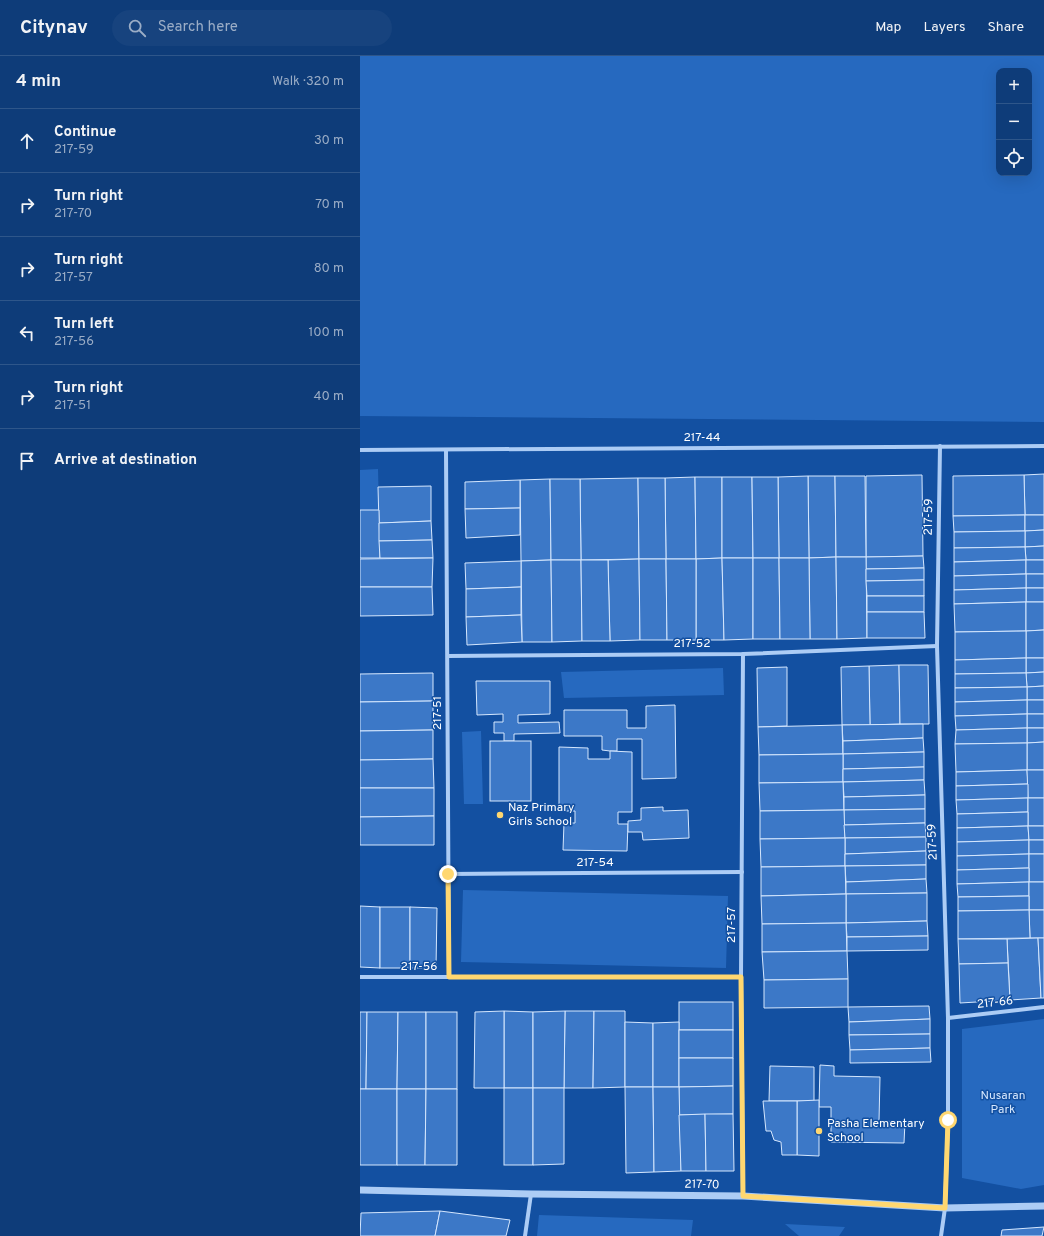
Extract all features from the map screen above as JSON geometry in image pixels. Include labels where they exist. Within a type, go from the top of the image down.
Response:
[{"type":"street","name":"217-59","points":[[940,446],[937,646],[948,1018],[948,1120],[945,1208],[941,1236]]},
{"type":"street","name":"217-44","points":[[360,450],[1044,446]]},
{"type":"street","name":"217-51","points":[[446,450],[449,977]]},
{"type":"street","name":"217-52","points":[[448,656],[743,654],[937,646]]},
{"type":"street","name":"217-57","points":[[743,654],[741,977],[743,1196]]},
{"type":"street","name":"217-54","points":[[448,874],[742,872]]},
{"type":"street","name":"217-56","points":[[360,977],[741,977]]},
{"type":"street","name":"217-66","points":[[948,1018],[1044,1007]]},
{"type":"street","name":"217-70","points":[[360,1190],[531,1194],[743,1196],[945,1208],[1044,1206]]},
{"type":"street","points":[[525,1236],[531,1194]]},
{"type":"green space","points":[[360,56],[1044,56],[1044,422],[360,416]]},
{"type":"green space","points":[[378,469],[379,510],[360,510],[360,470]]},
{"type":"green space","points":[[723,668],[724,695],[564,698],[561,672]]},
{"type":"green space","points":[[481,731],[483,804],[464,804],[462,732]]},
{"type":"green space","points":[[463,890],[728,896],[726,968],[461,962]]},
{"type":"green space","name":"Nusaran Park","points":[[1044,1019],[1044,1185],[1021,1189],[962,1178],[962,1029]]},
{"type":"green space","points":[[539,1215],[693,1220],[691,1236],[537,1236]]},
{"type":"green space","points":[[785,1224],[845,1227],[839,1236],[799,1236]]},
{"type":"building","points":[[1044,474],[1044,515],[1025,515],[1024,475]]},
{"type":"building","points":[[922,475],[923,556],[866,557],[866,476]]},
{"type":"building","points":[[1024,475],[1025,515],[953,516],[953,476]]},
{"type":"building","points":[[808,476],[835,476],[836,557],[809,558]]},
{"type":"building","points":[[808,476],[809,558],[779,558],[778,477]]},
{"type":"building","points":[[835,476],[865,476],[866,557],[836,557]]},
{"type":"building","points":[[695,477],[696,559],[666,559],[665,478]]},
{"type":"building","points":[[695,477],[722,477],[722,558],[696,559]]},
{"type":"building","points":[[722,477],[752,477],[753,558],[722,558]]},
{"type":"building","points":[[752,477],[778,477],[779,558],[753,558]]},
{"type":"building","points":[[638,478],[639,559],[581,560],[580,479]]},
{"type":"building","points":[[638,478],[665,478],[666,559],[639,559]]},
{"type":"building","points":[[550,479],[551,560],[521,561],[520,480]]},
{"type":"building","points":[[550,479],[580,479],[581,560],[551,560]]},
{"type":"building","points":[[520,480],[520,508],[465,509],[465,482]]},
{"type":"building","points":[[431,486],[431,521],[379,523],[378,487]]},
{"type":"building","points":[[520,508],[520,535],[466,538],[465,509]]},
{"type":"building","points":[[360,510],[379,510],[380,558],[360,558]]},
{"type":"building","points":[[1025,515],[1025,531],[954,532],[953,516]]},
{"type":"building","points":[[1025,515],[1044,515],[1044,530],[1025,531]]},
{"type":"building","points":[[431,521],[432,540],[379,541],[379,523]]},
{"type":"building","points":[[1044,530],[1044,546],[1025,547],[1025,531]]},
{"type":"building","points":[[1025,531],[1025,547],[954,548],[954,532]]},
{"type":"building","points":[[432,540],[433,558],[380,558],[379,541]]},
{"type":"building","points":[[1044,546],[1044,560],[1026,560],[1025,547]]},
{"type":"building","points":[[1025,547],[1026,560],[954,562],[954,548]]},
{"type":"building","points":[[923,556],[924,568],[866,569],[866,557]]},
{"type":"building","points":[[836,557],[837,639],[810,639],[809,558]]},
{"type":"building","points":[[836,557],[866,557],[867,638],[837,639]]},
{"type":"building","points":[[433,558],[432,587],[360,587],[360,559]]},
{"type":"building","points":[[722,558],[724,640],[696,640],[696,559]]},
{"type":"building","points":[[722,558],[753,558],[753,639],[724,640]]},
{"type":"building","points":[[753,558],[779,558],[780,639],[753,639]]},
{"type":"building","points":[[779,558],[809,558],[810,639],[780,639]]},
{"type":"building","points":[[639,559],[640,640],[610,641],[608,560]]},
{"type":"building","points":[[639,559],[666,559],[667,640],[640,640]]},
{"type":"building","points":[[666,559],[696,559],[696,640],[667,640]]},
{"type":"building","points":[[551,560],[552,642],[522,642],[521,561]]},
{"type":"building","points":[[551,560],[581,560],[582,641],[552,642]]},
{"type":"building","points":[[581,560],[608,560],[610,641],[582,641]]},
{"type":"building","points":[[1026,560],[1026,574],[954,576],[954,562]]},
{"type":"building","points":[[1026,560],[1044,560],[1044,574],[1026,574]]},
{"type":"building","points":[[521,561],[521,587],[466,589],[465,563]]},
{"type":"building","points":[[924,568],[924,580],[866,581],[866,569]]},
{"type":"building","points":[[1026,574],[1044,574],[1044,588],[1026,588]]},
{"type":"building","points":[[1026,574],[1026,588],[954,590],[954,576]]},
{"type":"building","points":[[924,580],[924,596],[867,596],[866,581]]},
{"type":"building","points":[[360,587],[432,587],[433,615],[360,616]]},
{"type":"building","points":[[521,587],[521,615],[466,617],[466,589]]},
{"type":"building","points":[[1026,588],[1044,588],[1044,602],[1026,602]]},
{"type":"building","points":[[1026,588],[1026,602],[954,604],[954,590]]},
{"type":"building","points":[[867,596],[924,596],[924,612],[867,612]]},
{"type":"building","points":[[1026,602],[1026,631],[955,632],[954,604]]},
{"type":"building","points":[[1026,602],[1044,602],[1044,630],[1026,631]]},
{"type":"building","points":[[867,612],[924,612],[925,638],[867,638]]},
{"type":"building","points":[[521,615],[522,642],[467,645],[466,617]]},
{"type":"building","points":[[1044,630],[1044,658],[1026,658],[1026,631]]},
{"type":"building","points":[[1026,631],[1026,658],[955,660],[955,632]]},
{"type":"building","points":[[1026,658],[1044,658],[1044,672],[1026,673]]},
{"type":"building","points":[[1026,658],[1026,673],[955,674],[955,660]]},
{"type":"building","points":[[899,665],[900,724],[870,725],[869,666]]},
{"type":"building","points":[[899,665],[928,665],[929,724],[900,724]]},
{"type":"building","points":[[869,666],[870,725],[842,725],[841,667]]},
{"type":"building","points":[[787,667],[787,726],[758,727],[757,668]]},
{"type":"building","points":[[1044,672],[1044,686],[1027,687],[1026,673]]},
{"type":"building","points":[[433,673],[433,701],[360,702],[360,674]]},
{"type":"building","points":[[1026,673],[1027,687],[955,688],[955,674]]},
{"type":"building","points":[[476,681],[550,681],[550,714],[518,715],[518,723],[559,722],[560,733],[514,734],[514,741],[504,741],[504,733],[494,733],[494,722],[503,722],[503,714],[477,715]]},
{"type":"building","points":[[1044,686],[1044,700],[1027,700],[1027,687]]},
{"type":"building","points":[[1027,687],[1027,700],[955,702],[955,688]]},
{"type":"building","points":[[1027,700],[1044,700],[1044,714],[1027,714]]},
{"type":"building","points":[[1027,700],[1027,714],[955,716],[955,702]]},
{"type":"building","points":[[433,701],[433,730],[360,731],[360,702]]},
{"type":"building","points":[[675,705],[676,778],[642,779],[642,739],[617,739],[617,751],[610,751],[602,750],[602,736],[564,736],[564,710],[627,710],[627,728],[646,728],[646,706]]},
{"type":"building","points":[[1027,714],[1044,714],[1044,728],[1027,728]]},
{"type":"building","points":[[1027,714],[1027,728],[956,730],[955,716]]},
{"type":"building","points":[[923,724],[923,738],[843,741],[842,725]]},
{"type":"building","points":[[842,725],[843,754],[759,755],[758,727]]},
{"type":"building","points":[[1027,728],[1044,728],[1044,742],[1027,743]]},
{"type":"building","points":[[1027,728],[1027,743],[955,744],[956,730]]},
{"type":"building","points":[[433,730],[433,759],[360,760],[360,731]]},
{"type":"building","points":[[923,738],[924,752],[843,754],[843,741]]},
{"type":"building","points":[[490,741],[531,741],[531,801],[490,801]]},
{"type":"building","points":[[1044,742],[1044,770],[1027,770],[1027,743]]},
{"type":"building","points":[[1027,743],[1027,770],[956,772],[955,744]]},
{"type":"building","points":[[559,747],[588,748],[588,759],[610,759],[610,751],[632,752],[632,812],[618,812],[618,824],[628,824],[627,851],[563,850],[564,823],[575,823],[575,811],[559,811]]},
{"type":"building","points":[[924,752],[924,767],[843,769],[843,754]]},
{"type":"building","points":[[843,754],[843,782],[759,783],[759,755]]},
{"type":"building","points":[[433,759],[434,788],[360,788],[360,760]]},
{"type":"building","points":[[924,767],[924,780],[843,782],[843,769]]},
{"type":"building","points":[[1027,770],[1028,784],[956,786],[956,772]]},
{"type":"building","points":[[1027,770],[1044,770],[1044,798],[1028,798]]},
{"type":"building","points":[[924,780],[925,795],[844,797],[843,782]]},
{"type":"building","points":[[843,782],[844,810],[760,811],[759,783]]},
{"type":"building","points":[[1028,784],[1028,798],[956,800],[956,786]]},
{"type":"building","points":[[360,788],[434,788],[434,816],[360,817]]},
{"type":"building","points":[[925,795],[925,809],[844,810],[844,797]]},
{"type":"building","points":[[1028,798],[1028,812],[957,814],[956,800]]},
{"type":"building","points":[[1028,798],[1044,798],[1044,826],[1028,826]]},
{"type":"building","points":[[663,807],[663,811],[688,810],[689,838],[643,840],[642,832],[628,832],[628,821],[641,820],[641,808]]},
{"type":"building","points":[[925,809],[925,823],[844,825],[844,810]]},
{"type":"building","points":[[844,810],[845,838],[760,839],[760,811]]},
{"type":"building","points":[[1028,812],[1028,826],[957,828],[957,814]]},
{"type":"building","points":[[434,816],[434,845],[360,845],[360,817]]},
{"type":"building","points":[[925,823],[926,837],[845,838],[844,825]]},
{"type":"building","points":[[1028,826],[1029,840],[957,842],[957,828]]},
{"type":"building","points":[[1028,826],[1044,826],[1044,840],[1029,840]]},
{"type":"building","points":[[926,837],[926,851],[845,854],[845,838]]},
{"type":"building","points":[[845,838],[845,866],[761,867],[760,839]]},
{"type":"building","points":[[1029,840],[1029,854],[957,856],[957,842]]},
{"type":"building","points":[[1029,840],[1044,840],[1044,854],[1029,854]]},
{"type":"building","points":[[926,851],[926,865],[845,866],[845,854]]},
{"type":"building","points":[[1029,854],[1029,868],[957,870],[957,856]]},
{"type":"building","points":[[1029,854],[1044,854],[1044,882],[1029,882]]},
{"type":"building","points":[[926,865],[926,879],[846,882],[845,866]]},
{"type":"building","points":[[845,866],[846,894],[761,896],[761,867]]},
{"type":"building","points":[[1029,868],[1029,882],[957,884],[957,870]]},
{"type":"building","points":[[926,879],[927,893],[846,894],[846,882]]},
{"type":"building","points":[[1029,882],[1029,896],[958,897],[957,884]]},
{"type":"building","points":[[1029,882],[1044,882],[1044,910],[1029,910]]},
{"type":"building","points":[[927,893],[927,921],[846,923],[846,894]]},
{"type":"building","points":[[846,894],[846,923],[762,924],[761,896]]},
{"type":"building","points":[[1029,896],[1029,910],[958,911],[958,897]]},
{"type":"building","points":[[360,906],[380,907],[380,968],[360,967]]},
{"type":"building","points":[[380,907],[410,907],[410,968],[380,968]]},
{"type":"building","points":[[410,907],[437,908],[436,968],[410,968]]},
{"type":"building","points":[[1029,910],[1044,910],[1044,938],[1030,938]]},
{"type":"building","points":[[1029,910],[1030,938],[958,939],[958,911]]},
{"type":"building","points":[[927,921],[928,936],[847,937],[846,923]]},
{"type":"building","points":[[846,923],[847,951],[762,952],[762,924]]},
{"type":"building","points":[[928,936],[928,950],[847,951],[847,937]]},
{"type":"building","points":[[1038,938],[1041,998],[1010,1000],[1007,939]]},
{"type":"building","points":[[1038,938],[1044,938],[1044,998],[1041,998]]},
{"type":"building","points":[[958,939],[1007,939],[1008,963],[959,964]]},
{"type":"building","points":[[847,951],[848,979],[764,980],[762,952]]},
{"type":"building","points":[[1008,963],[1010,1000],[960,1003],[959,964]]},
{"type":"building","points":[[848,979],[848,1007],[764,1008],[764,980]]},
{"type":"building","points":[[679,1002],[733,1002],[733,1030],[679,1030]]},
{"type":"building","points":[[929,1006],[930,1019],[849,1022],[848,1007]]},
{"type":"building","points":[[504,1011],[533,1012],[533,1088],[504,1088]]},
{"type":"building","points":[[504,1011],[504,1088],[474,1088],[475,1012]]},
{"type":"building","points":[[565,1011],[594,1011],[593,1088],[564,1088]]},
{"type":"building","points":[[565,1011],[564,1088],[533,1088],[533,1012]]},
{"type":"building","points":[[594,1011],[625,1011],[625,1087],[593,1088]]},
{"type":"building","points":[[360,1012],[367,1012],[366,1089],[360,1089]]},
{"type":"building","points":[[367,1012],[398,1012],[397,1089],[366,1089]]},
{"type":"building","points":[[398,1012],[426,1012],[426,1089],[397,1089]]},
{"type":"building","points":[[426,1012],[457,1012],[457,1089],[426,1089]]},
{"type":"building","points":[[930,1019],[930,1034],[849,1035],[849,1022]]},
{"type":"building","points":[[625,1022],[653,1023],[653,1087],[625,1087]]},
{"type":"building","points":[[679,1022],[679,1087],[653,1087],[653,1023]]},
{"type":"building","points":[[679,1030],[733,1030],[733,1058],[679,1058]]},
{"type":"building","points":[[930,1034],[930,1048],[850,1050],[849,1035]]},
{"type":"building","points":[[930,1048],[931,1062],[850,1063],[850,1050]]},
{"type":"building","points":[[679,1058],[733,1058],[733,1086],[679,1087]]},
{"type":"building","points":[[820,1065],[834,1066],[834,1076],[880,1077],[879,1121],[905,1122],[904,1143],[831,1142],[831,1107],[819,1107]]},
{"type":"building","points":[[770,1066],[814,1067],[814,1101],[769,1101]]},
{"type":"building","points":[[733,1086],[733,1114],[679,1115],[679,1087]]},
{"type":"building","points":[[625,1087],[653,1087],[654,1172],[626,1173]]},
{"type":"building","points":[[653,1087],[679,1087],[681,1171],[654,1172]]},
{"type":"building","points":[[504,1088],[533,1088],[533,1165],[504,1165]]},
{"type":"building","points":[[533,1088],[564,1088],[564,1164],[533,1165]]},
{"type":"building","points":[[360,1089],[397,1089],[397,1165],[360,1165]]},
{"type":"building","points":[[397,1089],[426,1089],[425,1165],[397,1165]]},
{"type":"building","points":[[426,1089],[457,1089],[457,1165],[425,1165]]},
{"type":"building","points":[[819,1100],[819,1156],[797,1155],[797,1101]]},
{"type":"building","points":[[763,1101],[797,1101],[797,1155],[782,1155],[781,1142],[774,1140],[771,1131],[766,1131]]},
{"type":"building","points":[[705,1114],[706,1171],[681,1171],[679,1115]]},
{"type":"building","points":[[705,1114],[733,1114],[734,1171],[706,1171]]},
{"type":"building","points":[[440,1211],[435,1236],[360,1236],[361,1213]]},
{"type":"building","points":[[440,1211],[510,1220],[506,1236],[435,1236]]},
{"type":"building","points":[[1044,1227],[1042,1236],[1001,1236],[1002,1230]]},
{"type":"place","name":"Naz Primary Girls School","points":[[500,815]]},
{"type":"place","name":"Pasha Elementary School","points":[[819,1131]]},
{"type":"route","points":[[448,874],[449,977],[741,977],[743,1196],[945,1208],[948,1120]]}]
